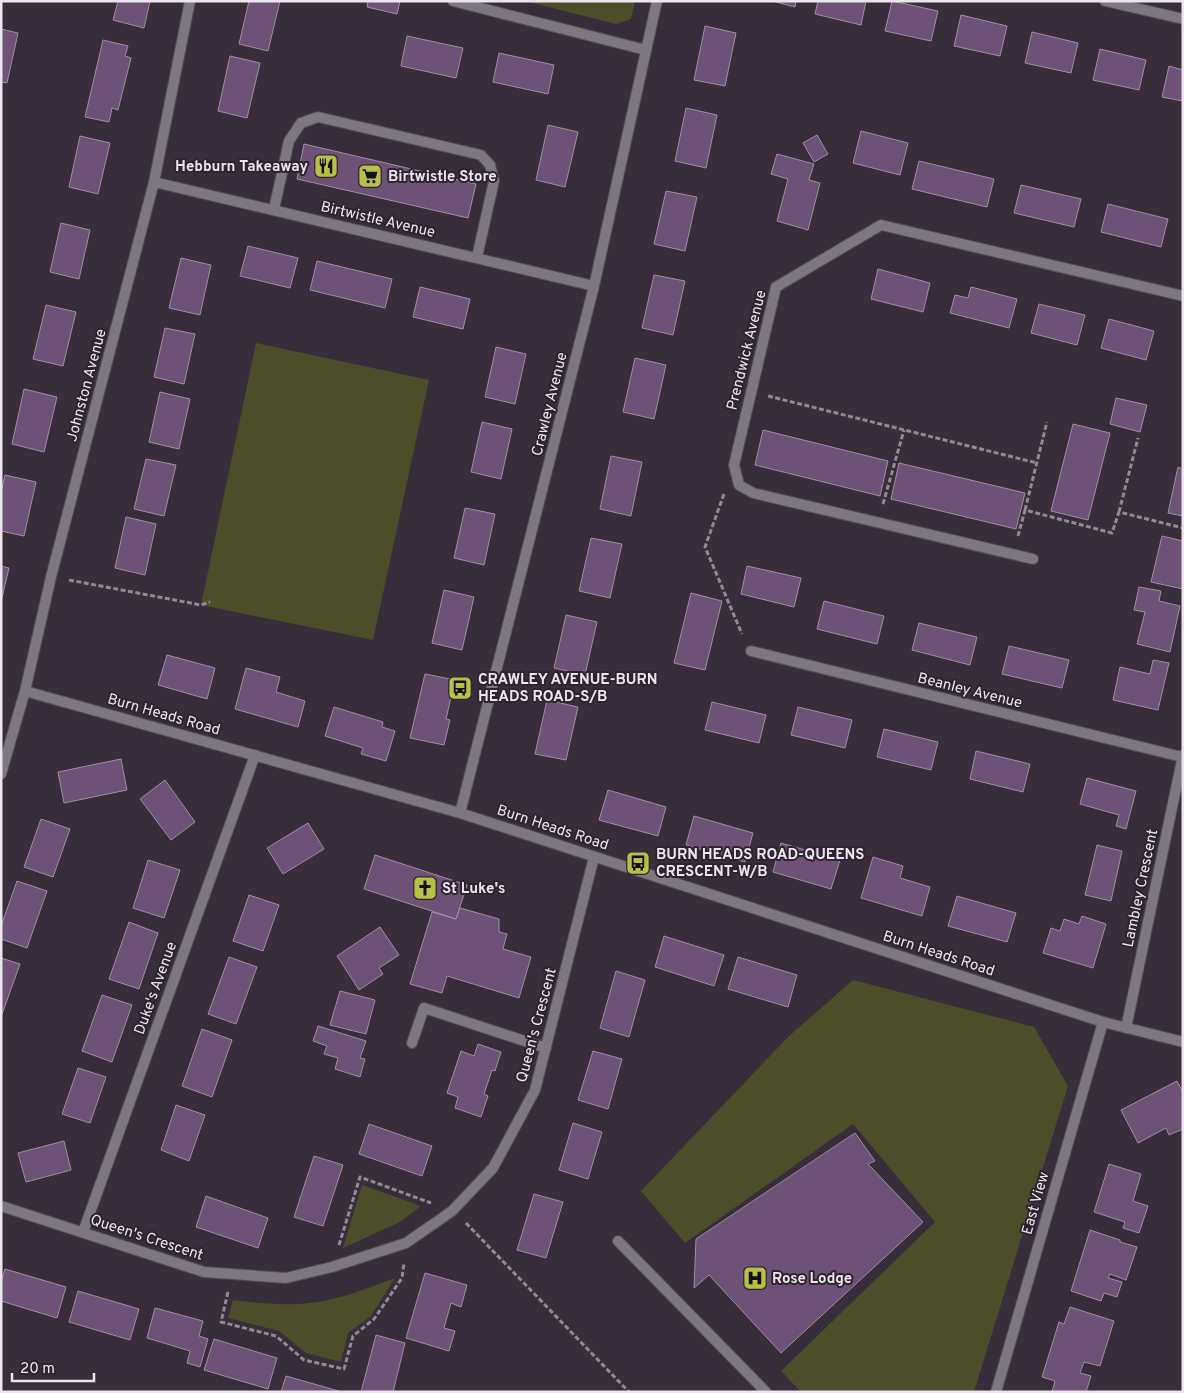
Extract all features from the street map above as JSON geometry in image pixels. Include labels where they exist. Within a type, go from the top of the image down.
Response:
[{"type":"street","name":"Johnston Avenue","points":[[1,774],[25,691],[51,577],[154,182],[190,1]]},
{"type":"street","points":[[453,1],[646,50]]},
{"type":"street","name":"Crawley Avenue","points":[[460,813],[594,286],[657,1]]},
{"type":"street","points":[[1105,1],[1183,19]]},
{"type":"street","points":[[274,210],[289,141],[301,123],[318,116],[481,155],[490,165],[494,181],[476,257]]},
{"type":"street","name":"Birtwistle Avenue","points":[[154,182],[594,286]]},
{"type":"street","name":"Prendwick Avenue","points":[[734,465],[776,287],[881,225],[1183,296]]},
{"type":"street","points":[[734,465],[739,485],[753,493],[1033,559]]},
{"type":"street","name":"Beanley Avenue","points":[[751,651],[1182,756]]},
{"type":"street","name":"Burn Heads Road","points":[[25,691],[460,813],[1103,1022],[1183,1042]]},
{"type":"street","name":"Duke's Avenue","points":[[83,1232],[255,755]]},
{"type":"street","name":"Lambley Crescent","points":[[1126,1028],[1182,756]]},
{"type":"street","name":"Queen's Crescent","points":[[1,1206],[204,1272],[286,1278],[332,1267],[406,1243],[452,1211],[493,1168],[535,1090],[594,856]]},
{"type":"street","points":[[412,1043],[424,1008],[546,1048]]},
{"type":"street","name":"East View","points":[[996,1392],[1103,1022]]},
{"type":"street","points":[[618,1241],[766,1392]]},
{"type":"path","points":[[751,392],[1037,464]]},
{"type":"path","points":[[1013,554],[1026,510],[1047,422]]},
{"type":"path","points":[[878,522],[904,430]]},
{"type":"path","points":[[1026,510],[1112,533],[1138,438]]},
{"type":"path","points":[[734,465],[705,547],[736,621],[751,651]]},
{"type":"path","points":[[1119,512],[1183,528]]},
{"type":"path","points":[[51,577],[201,606],[210,602]]},
{"type":"path","points":[[332,1267],[360,1178],[452,1211],[629,1392]]},
{"type":"path","points":[[232,1274],[221,1322],[276,1336],[304,1360],[344,1369],[353,1336],[374,1320],[402,1278],[406,1243]]},
{"type":"green space","points":[[525,1],[635,1],[631,19],[616,24]]},
{"type":"green space","points":[[256,343],[429,380],[373,640],[201,605]]},
{"type":"green space","points":[[853,980],[1034,1027],[1068,1086],[974,1392],[801,1392],[781,1371],[935,1222],[853,1124],[685,1243],[641,1191],[788,1037]]},
{"type":"green space","points":[[362,1185],[421,1206],[400,1222],[343,1248]]},
{"type":"green space","points":[[395,1278],[371,1316],[348,1333],[341,1362],[306,1353],[279,1331],[228,1318],[233,1300],[281,1304],[310,1303],[364,1290]]},
{"type":"building","points":[[118,1],[150,1],[144,28],[113,20]]},
{"type":"building","points":[[249,1],[280,1],[268,51],[239,44]]},
{"type":"building","points":[[368,1],[400,1],[397,14],[367,7]]},
{"type":"building","points":[[772,1],[796,1],[795,7]]},
{"type":"building","points":[[818,1],[866,1],[861,25],[815,14]]},
{"type":"building","points":[[892,1],[938,11],[931,41],[885,31]]},
{"type":"building","points":[[961,15],[1007,26],[1000,56],[954,46]]},
{"type":"building","points":[[705,26],[736,33],[725,86],[694,80]]},
{"type":"building","points":[[1,29],[18,33],[7,83],[1,82]]},
{"type":"building","points":[[1032,32],[1078,43],[1071,73],[1025,63]]},
{"type":"building","points":[[407,36],[463,48],[456,78],[401,66]]},
{"type":"building","points":[[103,40],[128,46],[125,56],[131,58],[118,110],[112,108],[109,122],[85,117]]},
{"type":"building","points":[[1100,49],[1146,60],[1139,90],[1093,80]]},
{"type":"building","points":[[499,53],[554,65],[548,94],[493,82]]},
{"type":"building","points":[[230,56],[260,63],[247,118],[218,111]]},
{"type":"building","points":[[1169,66],[1183,70],[1183,101],[1162,97]]},
{"type":"building","points":[[686,108],[717,115],[706,168],[675,161]]},
{"type":"building","points":[[548,125],[578,132],[565,187],[536,180]]},
{"type":"building","points":[[861,131],[908,143],[900,175],[853,163]]},
{"type":"building","points":[[817,135],[828,154],[814,162],[803,143]]},
{"type":"building","points":[[80,136],[110,143],[98,194],[69,187]]},
{"type":"building","points":[[304,144],[476,184],[468,218],[297,179]]},
{"type":"building","points":[[777,154],[814,164],[809,180],[820,183],[808,230],[777,221],[788,179],[771,174]]},
{"type":"building","points":[[919,161],[994,179],[987,207],[912,189]]},
{"type":"building","points":[[1021,185],[1081,199],[1074,227],[1014,213]]},
{"type":"building","points":[[666,191],[697,197],[685,251],[654,244]]},
{"type":"building","points":[[1108,204],[1168,219],[1161,247],[1101,232]]},
{"type":"building","points":[[61,223],[90,230],[79,279],[50,272]]},
{"type":"building","points":[[248,246],[298,258],[290,288],[240,276]]},
{"type":"building","points":[[181,258],[211,265],[200,315],[169,308]]},
{"type":"building","points":[[317,261],[392,279],[385,308],[310,290]]},
{"type":"building","points":[[878,269],[930,283],[923,312],[871,299]]},
{"type":"building","points":[[654,275],[685,281],[673,335],[642,328]]},
{"type":"building","points":[[420,287],[470,299],[463,329],[413,317]]},
{"type":"building","points":[[971,287],[1017,299],[1009,328],[950,313],[955,295],[968,298]]},
{"type":"building","points":[[1039,304],[1085,315],[1077,345],[1031,333]]},
{"type":"building","points":[[46,305],[76,312],[63,366],[33,359]]},
{"type":"building","points":[[1109,319],[1154,331],[1146,360],[1101,348]]},
{"type":"building","points":[[165,328],[195,334],[184,384],[154,377]]},
{"type":"building","points":[[496,347],[526,354],[515,404],[485,397]]},
{"type":"building","points":[[635,358],[666,365],[654,419],[623,412]]},
{"type":"building","points":[[24,389],[57,397],[44,452],[12,444]]},
{"type":"building","points":[[160,392],[190,399],[179,449],[149,442]]},
{"type":"building","points":[[1116,398],[1147,405],[1140,432],[1110,424]]},
{"type":"building","points":[[482,422],[512,429],[501,479],[471,472]]},
{"type":"building","points":[[1073,424],[1110,433],[1088,520],[1051,511]]},
{"type":"building","points":[[763,430],[888,461],[880,496],[755,465]]},
{"type":"building","points":[[611,456],[642,462],[631,516],[600,509]]},
{"type":"building","points":[[146,459],[176,465],[164,516],[134,509]]},
{"type":"building","points":[[899,463],[1025,493],[1016,529],[891,499]]},
{"type":"building","points":[[1178,467],[1183,469],[1183,516],[1168,513]]},
{"type":"building","points":[[5,475],[36,482],[24,536],[1,531],[1,492]]},
{"type":"building","points":[[465,508],[495,514],[484,565],[454,558]]},
{"type":"building","points":[[126,517],[156,524],[145,575],[115,568]]},
{"type":"building","points":[[1162,536],[1183,541],[1183,589],[1151,582]]},
{"type":"building","points":[[591,538],[622,544],[610,598],[579,591]]},
{"type":"building","points":[[1,566],[9,568],[1,602]]},
{"type":"building","points":[[747,566],[801,578],[794,607],[741,594]]},
{"type":"building","points":[[1139,587],[1161,591],[1159,601],[1180,606],[1170,652],[1137,644],[1145,612],[1134,610]]},
{"type":"building","points":[[444,590],[474,597],[462,650],[432,643]]},
{"type":"building","points":[[691,593],[722,601],[705,670],[674,663]]},
{"type":"building","points":[[824,601],[884,616],[877,644],[817,629]]},
{"type":"building","points":[[566,615],[597,622],[585,675],[554,668]]},
{"type":"building","points":[[919,623],[977,637],[970,665],[912,650]]},
{"type":"building","points":[[1009,646],[1069,660],[1062,688],[1002,674]]},
{"type":"building","points":[[167,655],[215,668],[207,699],[158,685]]},
{"type":"building","points":[[1153,660],[1169,663],[1158,710],[1113,700],[1120,667],[1150,674]]},
{"type":"building","points":[[246,668],[280,677],[276,692],[305,701],[298,727],[235,709]]},
{"type":"building","points":[[425,674],[455,680],[446,719],[450,720],[444,745],[410,738]]},
{"type":"building","points":[[547,700],[578,707],[566,760],[535,754]]},
{"type":"building","points":[[712,702],[766,715],[759,743],[705,730]]},
{"type":"building","points":[[334,707],[383,722],[382,727],[395,731],[386,761],[361,754],[363,748],[325,736]]},
{"type":"building","points":[[798,707],[852,720],[845,748],[791,735]]},
{"type":"building","points":[[884,729],[938,742],[931,770],[877,757]]},
{"type":"building","points":[[976,751],[1030,764],[1023,792],[970,779]]},
{"type":"building","points":[[121,759],[127,790],[64,803],[58,772]]},
{"type":"building","points":[[1087,778],[1136,791],[1126,829],[1116,826],[1119,815],[1080,804]]},
{"type":"building","points":[[165,780],[195,822],[171,840],[140,799]]},
{"type":"building","points":[[608,790],[666,807],[658,836],[599,820]]},
{"type":"building","points":[[694,816],[753,833],[745,862],[686,845]]},
{"type":"building","points":[[41,819],[70,829],[53,877],[24,867]]},
{"type":"building","points":[[308,823],[324,849],[283,874],[267,848]]},
{"type":"building","points":[[781,843],[840,860],[831,889],[773,872]]},
{"type":"building","points":[[1097,845],[1122,851],[1111,901],[1085,895]]},
{"type":"building","points":[[375,855],[467,885],[456,919],[364,889]]},
{"type":"building","points":[[873,857],[903,866],[900,878],[930,887],[922,916],[861,898]]},
{"type":"building","points":[[148,860],[180,870],[164,918],[133,908]]},
{"type":"building","points":[[17,881],[47,891],[27,948],[1,939],[1,926]]},
{"type":"building","points":[[249,895],[279,905],[263,951],[233,941]]},
{"type":"building","points":[[957,896],[1016,913],[1007,942],[948,926]]},
{"type":"building","points":[[460,908],[499,919],[499,932],[507,934],[503,949],[531,957],[519,998],[447,976],[442,993],[410,984],[432,912],[456,919]]},
{"type":"building","points":[[1082,916],[1106,924],[1093,968],[1043,953],[1051,928],[1060,931],[1064,919],[1079,924]]},
{"type":"building","points":[[129,922],[158,933],[139,989],[109,979]]},
{"type":"building","points":[[380,927],[399,955],[379,968],[383,974],[359,990],[337,956]]},
{"type":"building","points":[[664,936],[724,955],[714,986],[655,967]]},
{"type":"building","points":[[229,957],[257,967],[236,1024],[208,1014]]},
{"type":"building","points":[[738,957],[797,975],[788,1007],[728,989]]},
{"type":"building","points":[[1,958],[20,964],[1,1017]]},
{"type":"building","points":[[616,971],[645,980],[629,1037],[600,1028]]},
{"type":"building","points":[[340,991],[375,1000],[366,1034],[330,1025]]},
{"type":"building","points":[[102,995],[132,1005],[112,1062],[82,1051]]},
{"type":"building","points":[[318,1026],[366,1041],[360,1058],[365,1059],[360,1077],[335,1069],[338,1058],[324,1054],[327,1046],[313,1041]]},
{"type":"building","points":[[202,1029],[232,1040],[212,1097],[182,1086]]},
{"type":"building","points":[[478,1044],[501,1052],[495,1071],[492,1070],[484,1094],[488,1096],[481,1117],[455,1108],[458,1097],[447,1093],[461,1051],[474,1056]]},
{"type":"building","points":[[593,1051],[622,1059],[608,1109],[578,1100]]},
{"type":"building","points":[[78,1068],[106,1077],[90,1123],[62,1114]]},
{"type":"building","points":[[1177,1081],[1183,1092],[1183,1129],[1169,1135],[1166,1128],[1138,1143],[1121,1110]]},
{"type":"building","points":[[176,1105],[205,1115],[189,1161],[161,1150]]},
{"type":"building","points":[[573,1123],[602,1132],[588,1179],[559,1170]]},
{"type":"building","points":[[369,1124],[432,1146],[422,1176],[359,1154]]},
{"type":"building","points":[[855,1133],[875,1161],[868,1164],[923,1222],[781,1353],[709,1275],[694,1288],[696,1239]]},
{"type":"building","points":[[64,1141],[71,1170],[26,1182],[18,1153]]},
{"type":"building","points":[[314,1156],[343,1165],[323,1226],[294,1217]]},
{"type":"building","points":[[1109,1164],[1141,1174],[1133,1201],[1148,1206],[1139,1233],[1123,1228],[1125,1222],[1094,1212]]},
{"type":"building","points":[[534,1194],[563,1202],[546,1258],[517,1250]]},
{"type":"building","points":[[206,1196],[268,1218],[258,1248],[196,1227]]},
{"type":"building","points":[[1090,1230],[1137,1247],[1126,1280],[1110,1274],[1108,1278],[1122,1282],[1117,1297],[1104,1293],[1101,1301],[1071,1291]]},
{"type":"building","points":[[5,1269],[66,1287],[57,1318],[1,1301],[1,1282]]},
{"type":"building","points":[[425,1273],[467,1285],[461,1307],[451,1303],[444,1328],[455,1331],[449,1351],[406,1338]]},
{"type":"building","points":[[78,1291],[139,1309],[130,1340],[69,1322]]},
{"type":"building","points":[[1070,1307],[1114,1321],[1100,1366],[1084,1362],[1080,1373],[1091,1376],[1086,1392],[1052,1392],[1055,1381],[1042,1377],[1059,1322],[1064,1324]]},
{"type":"building","points":[[155,1308],[203,1321],[199,1336],[208,1339],[200,1367],[187,1363],[190,1351],[147,1338]]},
{"type":"building","points":[[376,1335],[405,1343],[393,1392],[361,1392]]},
{"type":"building","points":[[214,1339],[277,1358],[268,1389],[204,1370]]},
{"type":"building","points":[[286,1376],[342,1392],[281,1392]]},
{"type":"place","name":"Hebburn Takeaway","points":[[326,166]]},
{"type":"place","name":"Birtwistle Store","points":[[370,176]]},
{"type":"place","name":"CRAWLEY AVENUE-BURN HEADS ROAD-S/B","points":[[460,688]]},
{"type":"place","name":"BURN HEADS ROAD-QUEENS CRESCENT-W/B","points":[[638,863]]},
{"type":"place","name":"St Luke's","points":[[425,888]]},
{"type":"place","name":"Rose Lodge","points":[[755,1278]]}]
